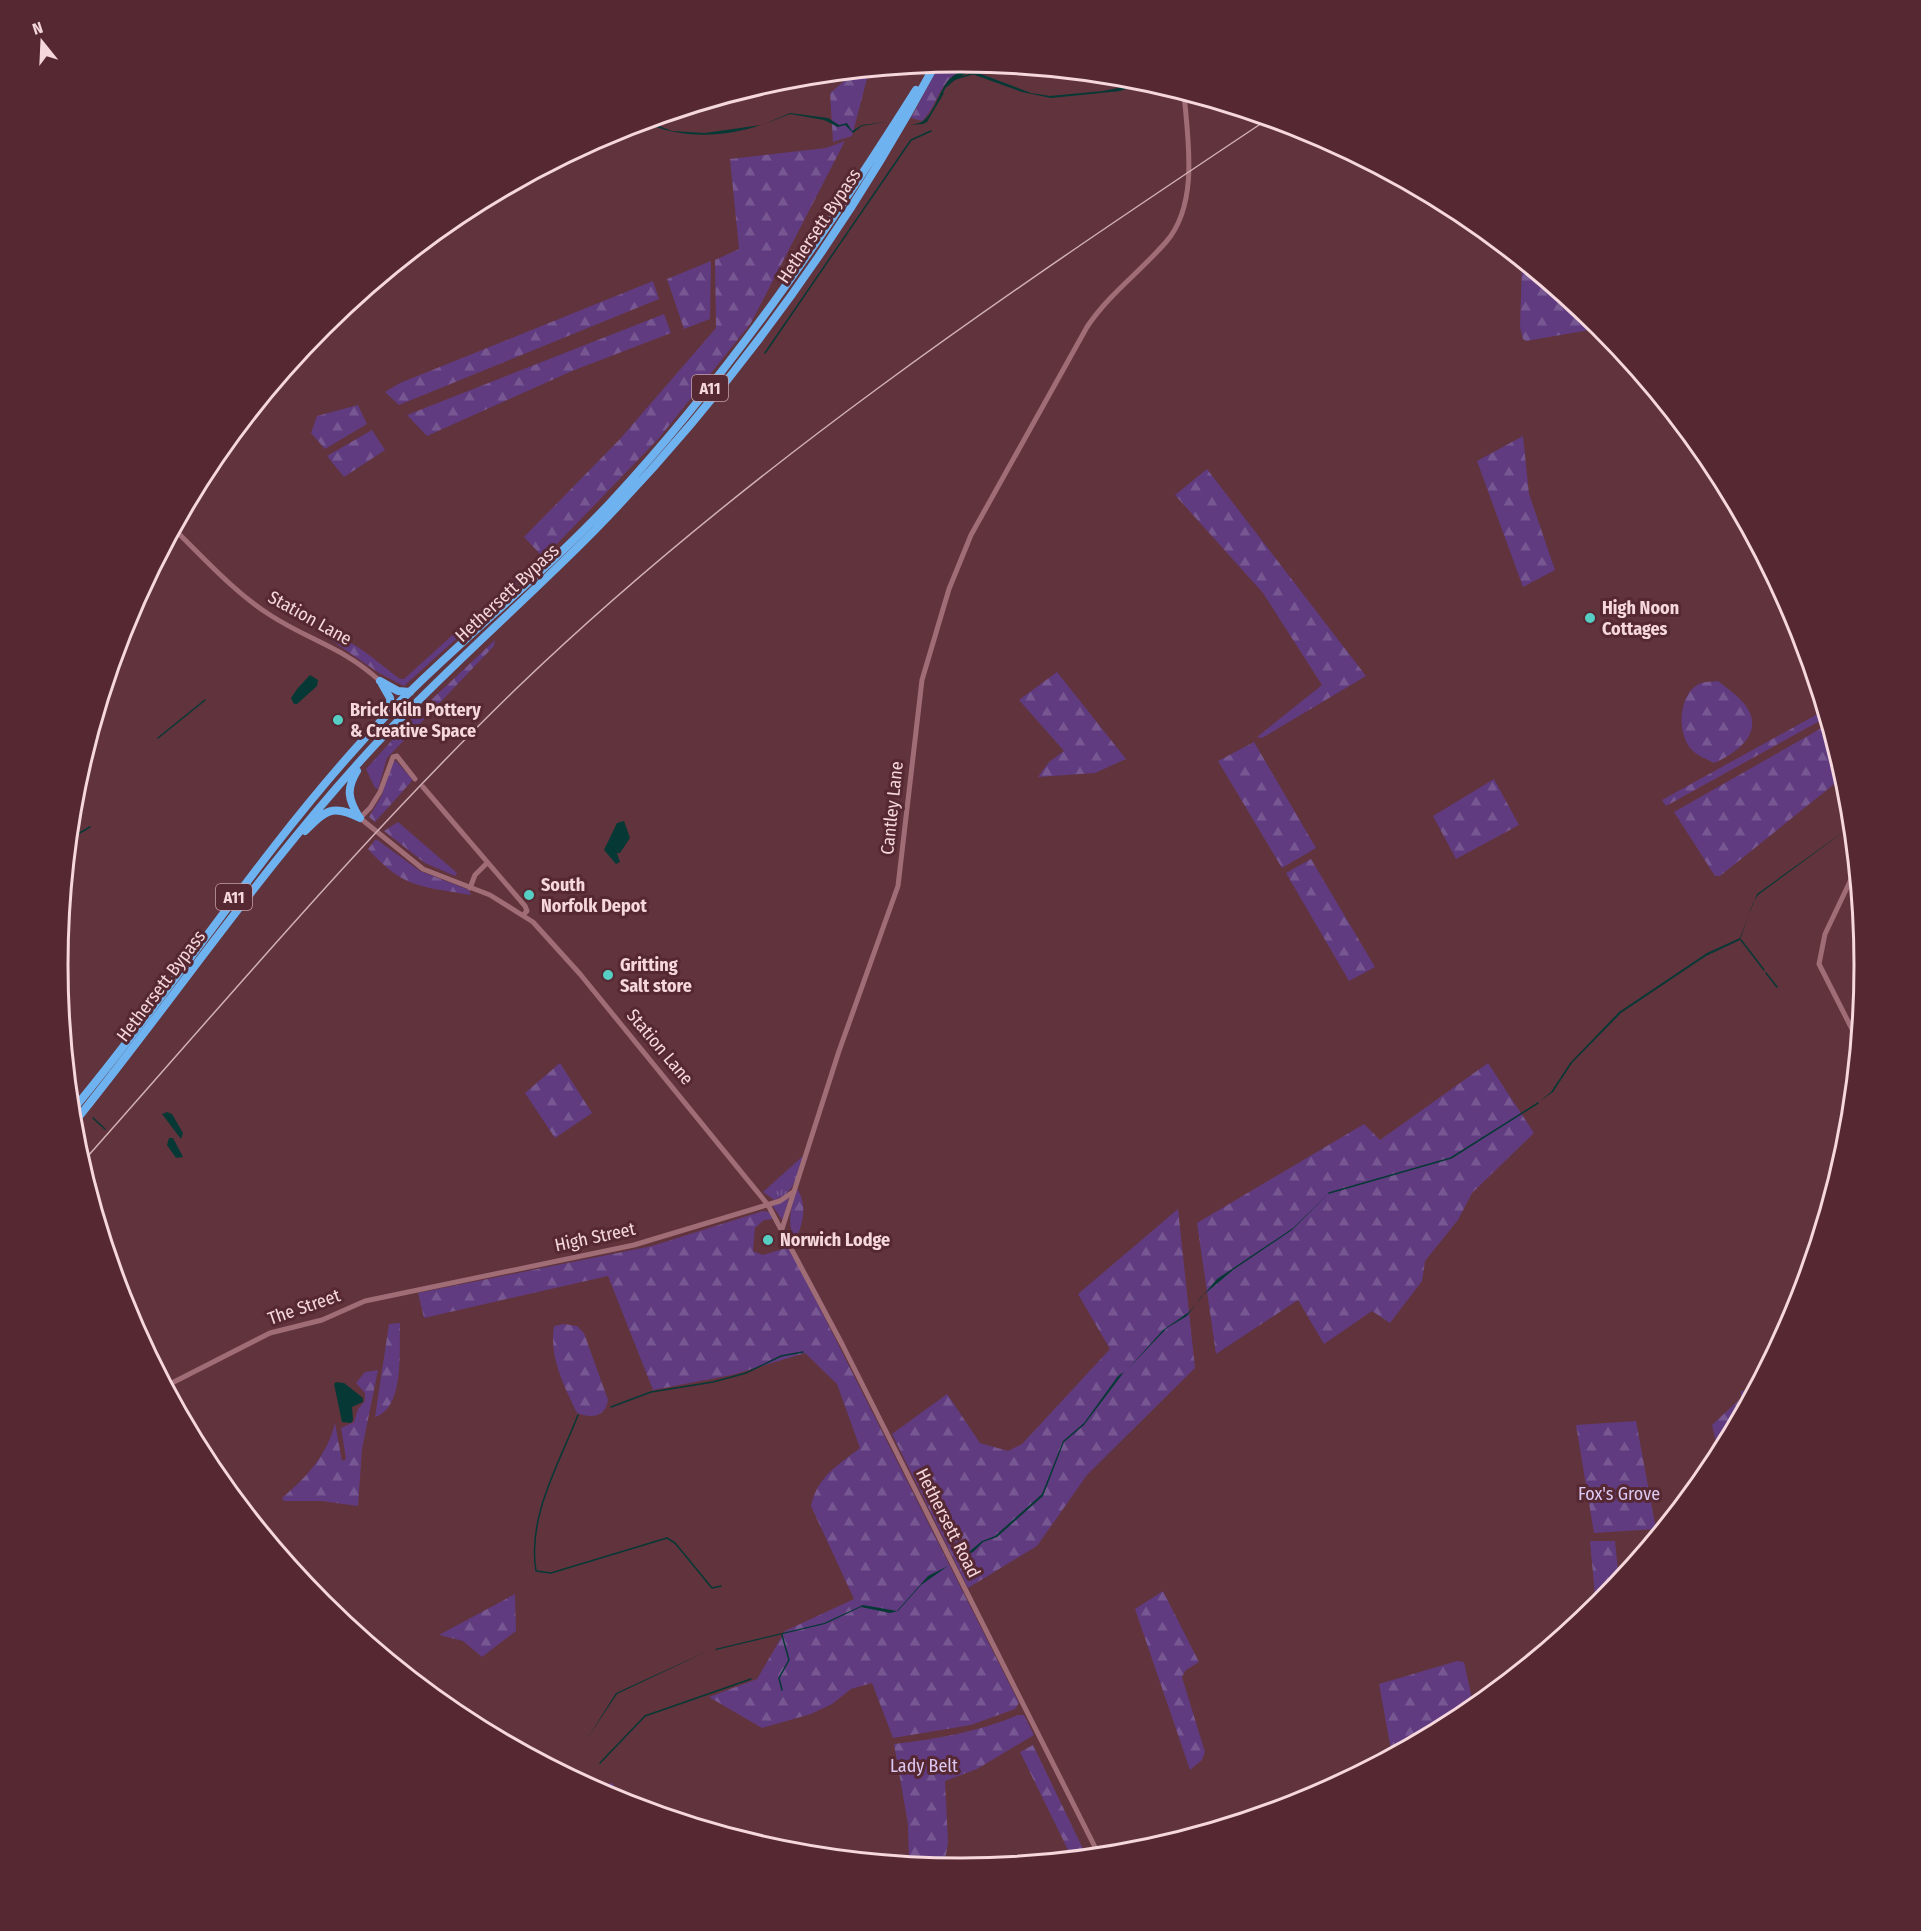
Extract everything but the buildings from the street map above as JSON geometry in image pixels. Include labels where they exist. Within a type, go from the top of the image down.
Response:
[{"type":"highway","name":"Hethersett Bypass","points":[[79,1103],[141,1025],[274,843],[391,710],[584,529],[686,417],[746,342],[814,248],[924,73]]},
{"type":"highway","name":"Hethersett Bypass","points":[[81,1114],[283,851],[373,747],[449,669],[594,531],[725,383],[822,252],[887,151],[930,73]]},
{"type":"highway","points":[[380,681],[398,691],[410,692]]},
{"type":"highway","points":[[380,681],[390,698],[391,710]]},
{"type":"highway","name":"A11","points":[[363,821],[350,801],[349,788],[356,771],[373,747]]},
{"type":"highway","name":"A11","points":[[283,851],[325,813],[340,809],[363,821]]},
{"type":"street","name":"Cantley Lane","points":[[782,1229],[845,1033],[898,886],[918,707],[940,617],[971,535],[1099,310],[1167,241],[1180,219],[1187,171],[1188,139],[1185,101]]},
{"type":"street","name":"Station Lane","points":[[179,535],[247,598],[268,614],[359,662],[380,681]]},
{"type":"street","points":[[363,821],[380,792],[393,757],[397,756],[416,779]]},
{"type":"street","name":"Station Lane","points":[[423,787],[525,906],[527,911],[524,914]]},
{"type":"street","name":"Station Lane","points":[[363,821],[385,841],[423,869],[524,914],[565,955],[768,1205]]},
{"type":"street","points":[[470,888],[475,875],[487,863]]},
{"type":"street","points":[[1849,883],[1825,934],[1819,958],[1821,970],[1852,1029]]},
{"type":"street","points":[[768,1205],[780,1201],[793,1192]]},
{"type":"street","name":"Hethersett Road","points":[[768,1205],[1095,1848]]},
{"type":"street","name":"High Street","points":[[425,1288],[634,1245],[768,1205]]},
{"type":"street","name":"The Street","points":[[172,1383],[278,1330],[322,1320],[365,1301],[425,1288]]},
{"type":"green space","points":[[960,72],[946,83],[922,121],[911,118],[935,73]]},
{"type":"green space","points":[[867,78],[852,136],[833,142],[830,93],[846,80]]},
{"type":"green space","points":[[845,141],[751,323],[660,437],[528,574],[404,686],[379,673],[325,636],[328,632],[338,636],[366,652],[400,679],[404,679],[541,555],[524,537],[620,439],[716,328],[715,260],[739,249],[730,159],[826,148]]},
{"type":"green space","points":[[711,261],[710,319],[684,329],[667,279]]},
{"type":"green space","points":[[1522,272],[1588,330],[1526,341],[1523,339],[1520,327]]},
{"type":"green space","points":[[653,281],[659,299],[399,405],[385,392],[400,383]]},
{"type":"green space","points":[[664,314],[671,333],[572,371],[427,436],[407,415]]},
{"type":"green space","points":[[358,405],[367,424],[325,449],[311,433],[317,416]]},
{"type":"green space","points":[[372,430],[385,450],[344,477],[327,456]]},
{"type":"green space","points":[[1523,436],[1529,494],[1555,570],[1523,587],[1477,461]]},
{"type":"green space","points":[[1207,469],[1366,676],[1262,738],[1257,737],[1322,685],[1263,593],[1175,495]]},
{"type":"green space","points":[[495,640],[494,646],[387,758],[378,789],[375,788],[366,769],[413,717]]},
{"type":"green space","points":[[1057,672],[1126,759],[1095,773],[1038,777],[1049,762],[1064,751],[1019,700]]},
{"type":"green space","points":[[1718,681],[1746,706],[1752,720],[1752,729],[1737,750],[1714,763],[1695,753],[1688,744],[1684,736],[1682,716],[1683,706],[1692,689],[1701,683]]},
{"type":"green space","points":[[1817,714],[1819,721],[1666,806],[1662,800]]},
{"type":"green space","points":[[1821,728],[1834,784],[1720,876],[1715,876],[1674,812]]},
{"type":"green space","points":[[1254,742],[1316,848],[1282,868],[1218,761]]},
{"type":"green space","points":[[396,761],[412,779],[411,782],[375,822],[369,817],[382,795],[392,762]]},
{"type":"green space","points":[[1494,779],[1519,825],[1456,859],[1433,816]]},
{"type":"green space","points":[[398,822],[457,873],[455,876],[425,863],[384,831]]},
{"type":"green space","points":[[376,839],[420,871],[469,890],[471,895],[426,887],[403,879],[392,872],[368,849]]},
{"type":"green space","points":[[1311,859],[1375,967],[1349,981],[1286,873]]},
{"type":"green space","points":[[560,1063],[592,1113],[555,1138],[525,1093]]},
{"type":"green space","points":[[1488,1063],[1534,1133],[1472,1193],[1458,1220],[1425,1261],[1422,1281],[1390,1323],[1372,1311],[1324,1344],[1298,1300],[1216,1354],[1197,1223],[1364,1124],[1380,1140]]},
{"type":"green space","points":[[803,1156],[795,1182],[787,1193],[774,1200],[763,1192]]},
{"type":"green space","points":[[797,1189],[802,1201],[803,1215],[795,1241],[790,1221]]},
{"type":"green space","points":[[789,1197],[783,1221],[772,1205]]},
{"type":"green space","points":[[1178,1209],[1195,1368],[1087,1475],[1037,1546],[968,1588],[892,1434],[947,1394],[980,1443],[1008,1451],[1022,1444],[1110,1349],[1078,1294]]},
{"type":"green space","points":[[763,1211],[769,1212],[773,1219],[764,1220],[755,1228],[753,1251],[763,1255],[783,1249],[781,1240],[785,1239],[1019,1703],[1015,1709],[971,1725],[893,1738],[872,1683],[851,1689],[832,1704],[811,1714],[762,1728],[709,1697],[757,1679],[785,1631],[854,1599],[811,1506],[823,1479],[860,1448],[837,1384],[805,1353],[732,1375],[653,1390],[608,1276],[424,1318],[418,1293],[652,1246]]},
{"type":"green space","points":[[400,1323],[400,1361],[396,1390],[385,1411],[375,1417],[389,1324]]},
{"type":"green space","points":[[564,1324],[577,1326],[584,1333],[608,1400],[607,1406],[597,1415],[587,1416],[577,1413],[559,1371],[554,1349],[554,1326]]},
{"type":"green space","points":[[378,1370],[362,1449],[358,1506],[322,1501],[284,1501],[282,1498],[315,1465],[327,1445],[335,1423],[342,1461],[346,1459],[341,1428],[354,1422],[358,1409],[365,1401],[365,1393],[356,1383],[365,1372]]},
{"type":"green space","points":[[1741,1391],[1745,1391],[1734,1412],[1716,1441],[1712,1425],[1741,1398]]},
{"type":"green space","name":"Fox's Grove","points":[[1636,1421],[1655,1526],[1652,1529],[1594,1533],[1576,1425]]},
{"type":"green space","name":"Fox's Grove","points":[[1590,1541],[1615,1541],[1618,1569],[1595,1594]]},
{"type":"green space","points":[[1163,1591],[1199,1662],[1186,1670],[1182,1677],[1205,1752],[1202,1760],[1190,1770],[1135,1609]]},
{"type":"green space","points":[[515,1594],[516,1631],[482,1657],[463,1641],[439,1635]]},
{"type":"green space","points":[[1457,1661],[1464,1662],[1472,1697],[1391,1748],[1379,1684]]},
{"type":"green space","name":"Lady Belt","points":[[1024,1715],[1034,1735],[977,1769],[945,1781],[948,1842],[945,1858],[909,1857],[908,1824],[894,1744],[926,1740]]},
{"type":"green space","points":[[1033,1745],[1084,1850],[1069,1852],[1020,1752]]},
{"type":"green space","points":[[612,1783],[618,1790],[606,1785]]},
{"type":"water","points":[[968,72],[948,84],[924,124],[910,125],[921,122],[929,115],[947,83],[960,73]]},
{"type":"water","points":[[977,73],[1031,93],[1050,96],[1120,87],[1127,89],[1051,98],[1022,92],[972,74]]},
{"type":"water","points":[[790,113],[828,118],[839,125],[847,123],[852,131],[862,125],[886,122],[862,126],[853,133],[845,125],[838,127],[824,120],[790,114],[762,125]]},
{"type":"water","points":[[761,125],[717,134],[687,134],[672,131],[705,133]]},
{"type":"water","points":[[310,675],[318,680],[317,686],[297,704],[294,704],[291,698]]},
{"type":"water","points":[[624,821],[630,838],[620,853],[617,853],[620,862],[616,864],[604,850],[617,823]]},
{"type":"water","points":[[1843,832],[1843,832],[1758,895],[1754,901],[1757,894]]},
{"type":"water","points":[[1748,918],[1740,940],[1706,956],[1621,1013],[1572,1063],[1553,1092],[1540,1101],[1551,1092],[1570,1063],[1619,1012],[1707,953],[1740,938]]},
{"type":"water","points":[[167,1112],[172,1114],[183,1133],[181,1139],[162,1114]]},
{"type":"water","points":[[169,1138],[173,1138],[183,1157],[176,1158],[167,1145]]},
{"type":"water","points":[[1330,1192],[1292,1230],[1233,1270],[1204,1295],[1217,1279],[1293,1228]]},
{"type":"water","points":[[1196,1304],[1187,1316],[1167,1328],[1127,1370],[1163,1330],[1189,1312]]},
{"type":"water","points":[[1124,1372],[1084,1425],[1064,1442],[1043,1496],[997,1537],[983,1542],[973,1552],[958,1561],[982,1541],[995,1536],[1042,1494],[1063,1441],[1084,1423],[1118,1376]]},
{"type":"water","points":[[344,1383],[363,1398],[363,1402],[352,1407],[353,1420],[351,1423],[342,1422],[334,1384]]},
{"type":"water","points":[[948,1566],[921,1585],[898,1611],[890,1613],[861,1607],[825,1624],[715,1649],[824,1623],[863,1605],[897,1611],[928,1576]]},
{"type":"water","points":[[712,1649],[617,1694],[587,1739],[616,1693]]},
{"type":"waterway","points":[[947,86],[955,79],[972,74]]},
{"type":"waterway","points":[[926,122],[943,93]]},
{"type":"waterway","points":[[765,353],[911,140],[931,131]]},
{"type":"waterway","points":[[158,738],[205,700]]},
{"type":"waterway","points":[[78,834],[90,827]]},
{"type":"waterway","points":[[1741,940],[1764,970]]},
{"type":"waterway","points":[[1766,973],[1777,987]]},
{"type":"waterway","points":[[1329,1193],[1451,1158],[1538,1103]]},
{"type":"waterway","points":[[93,1118],[105,1129]]},
{"type":"waterway","points":[[611,1407],[651,1392],[713,1382],[746,1373],[781,1356],[803,1352]]},
{"type":"waterway","points":[[578,1415],[540,1511],[534,1551],[536,1571],[551,1573],[667,1538],[675,1543],[712,1588],[721,1586]]},
{"type":"waterway","points":[[782,1635],[789,1660],[779,1678],[782,1690]]},
{"type":"waterway","points":[[600,1763],[645,1716],[751,1679]]},
{"type":"railway","points":[[89,1155],[295,921],[404,802],[518,687],[605,607],[786,457],[880,386],[1073,250],[1260,124]]},
{"type":"place","name":"High Noon Cottages","points":[[1590,618]]},
{"type":"place","name":"Brick Kiln Pottery & Creative Space","points":[[338,720]]},
{"type":"place","name":"South Norfolk Depot","points":[[529,895]]},
{"type":"place","name":"Gritting Salt store","points":[[608,975]]},
{"type":"place","name":"Norwich Lodge","points":[[768,1240]]}]
